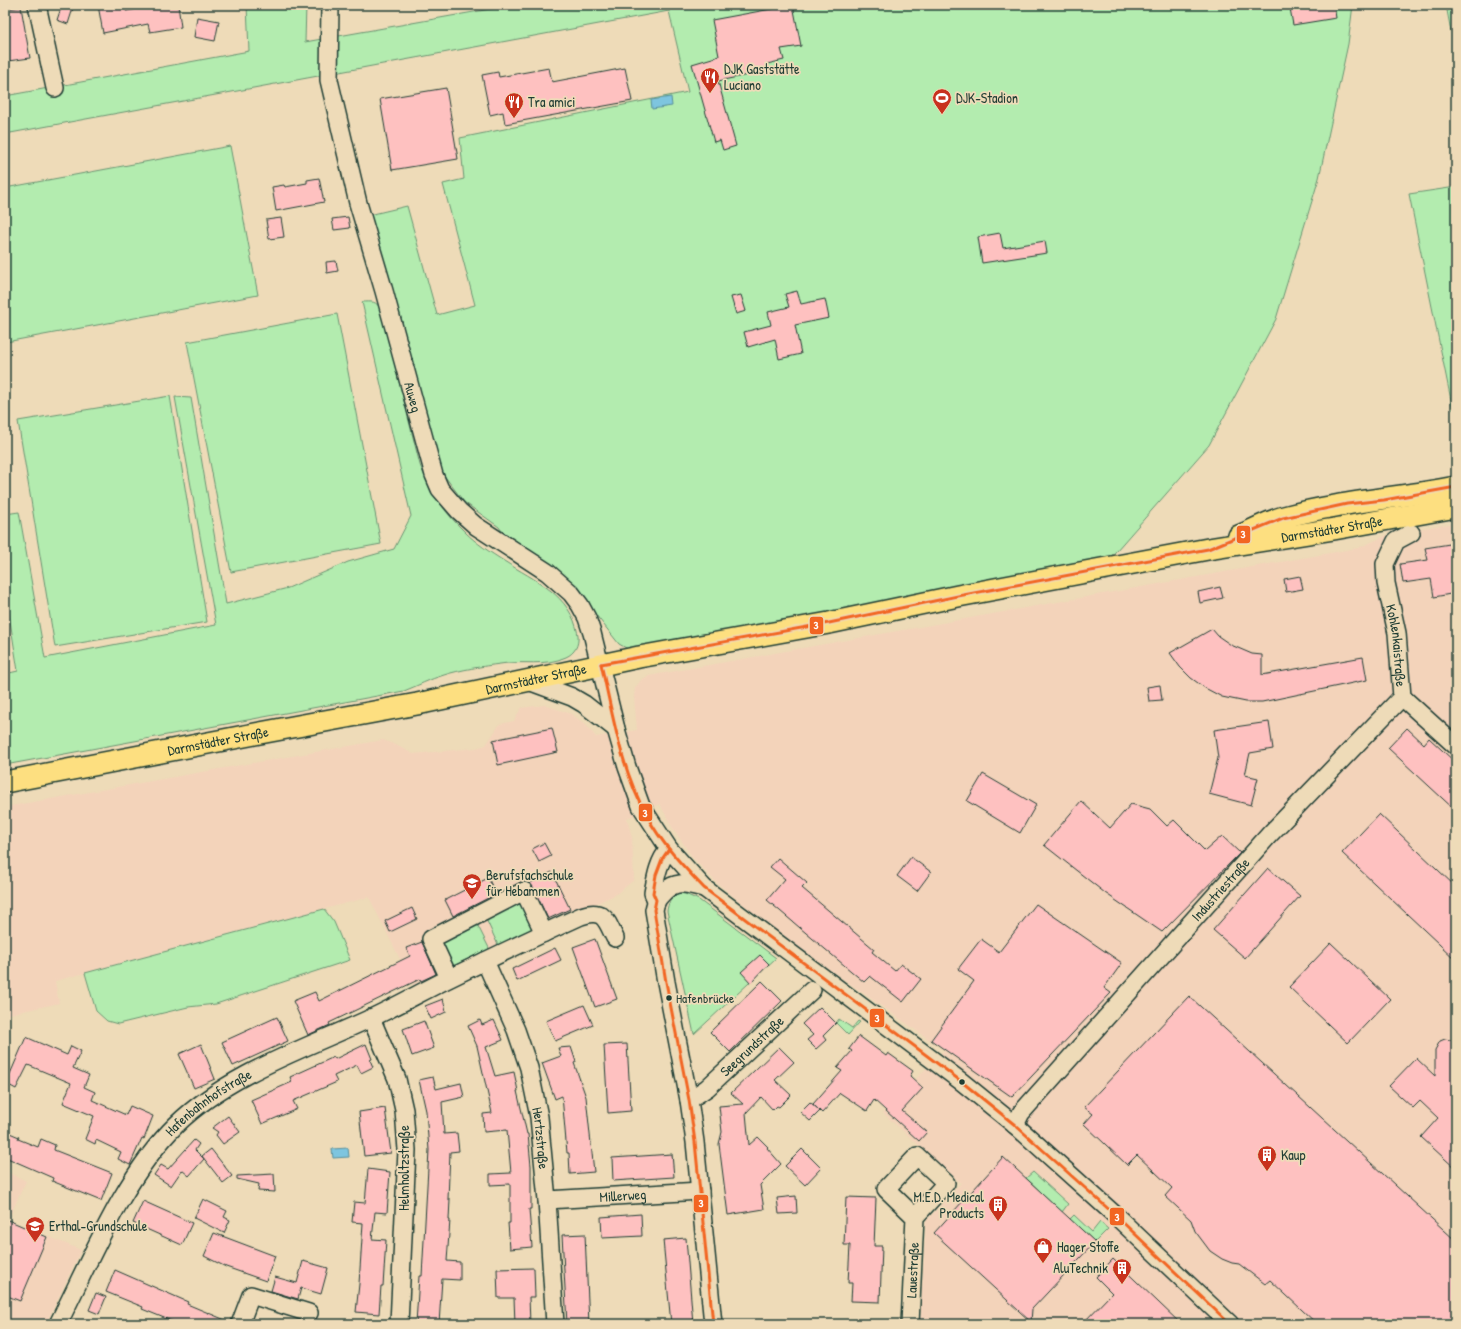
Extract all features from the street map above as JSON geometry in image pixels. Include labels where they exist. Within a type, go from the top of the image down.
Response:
[{"type":"main road","name":"Darmstädter Straße","points":[[1208,549],[1283,518],[1347,504],[1384,500],[1456,487]]},
{"type":"main road","name":"Darmstädter Straße","points":[[5,782],[252,734],[417,704],[601,664],[829,623],[958,596],[1208,549],[1334,529],[1456,507]]},
{"type":"street","points":[[37,5],[55,88]]},
{"type":"street","name":"Auweg","points":[[330,5],[329,80],[358,203],[384,291],[434,475],[440,489],[459,511],[476,526],[547,572],[571,593],[580,605],[587,618],[601,664],[627,767],[641,806],[669,849],[704,888],[962,1082],[1015,1125],[1108,1209],[1230,1324]]},
{"type":"street","name":"Kohlenkaistraße","points":[[1411,533],[1396,541],[1385,564],[1386,582],[1397,633],[1402,697],[1456,746]]},
{"type":"street","points":[[526,680],[572,697],[584,704],[618,735]]},
{"type":"street","name":"Industriestraße","points":[[1015,1125],[1021,1114],[1270,834],[1402,697]]},
{"type":"street","points":[[669,849],[661,859],[657,873],[653,893],[656,900],[654,910],[666,982],[689,1100],[695,1142],[713,1324]]},
{"type":"street","points":[[656,900],[671,886],[676,884],[704,888]]},
{"type":"street","points":[[449,978],[430,939],[524,891],[544,933]]},
{"type":"street","name":"Hafenbahnhofstraße","points":[[58,1324],[131,1181],[175,1126],[197,1106],[223,1088],[263,1067],[372,1018],[449,978],[590,912],[601,914],[606,920],[615,938]]},
{"type":"street","name":"Hertzstraße","points":[[485,961],[516,1030],[529,1068],[539,1117],[555,1324]]},
{"type":"street","name":"Seegrundstraße","points":[[689,1100],[698,1096],[707,1088],[812,990]]},
{"type":"street","name":"Helmholtzstraße","points":[[372,1018],[397,1079],[404,1110],[407,1150],[399,1324]]},
{"type":"street","name":"Millerweg","points":[[546,1200],[700,1191]]},
{"type":"street","name":"Lauestraße","points":[[910,1324],[915,1217]]},
{"type":"street","points":[[240,1324],[251,1295],[309,1313]]},
{"type":"shaded area","points":[[1456,523],[1456,1324],[920,1324],[926,1221],[961,1183],[883,1113],[944,1050],[826,967],[746,907],[715,881],[693,858],[672,827],[660,804],[627,818],[632,838],[634,880],[615,895],[519,937],[415,989],[369,897],[55,981],[59,1003],[5,1015],[5,807],[383,740],[413,754],[476,748],[486,745],[500,724],[514,721],[521,708],[536,706],[545,705],[571,714],[585,724],[596,737],[637,730],[634,697],[635,688],[641,680],[648,676],[1358,548],[1392,533]]},
{"type":"shaded area","name":"Erthal-Grundschule","points":[[5,1171],[26,1181],[8,1220],[81,1250],[46,1324],[5,1324]]},
{"type":"green space","points":[[247,5],[306,5],[305,42],[513,5],[1353,5],[1348,44],[1319,178],[1276,319],[1209,445],[1109,559],[1098,566],[628,649],[619,644],[565,576],[464,502],[440,470],[369,215],[407,206],[437,315],[475,305],[443,184],[464,179],[460,138],[688,92],[669,11],[5,134],[5,96],[249,51]]},
{"type":"green space","points":[[1446,5],[1456,5],[1456,58]]},
{"type":"green space","points":[[230,146],[258,295],[6,342],[5,188]]},
{"type":"green space","points":[[1456,187],[1456,409],[1453,410],[1409,194]]},
{"type":"green space","points":[[362,302],[375,303],[381,310],[420,465],[433,493],[451,517],[474,540],[494,555],[539,582],[560,599],[568,609],[574,621],[578,635],[578,642],[574,651],[566,657],[550,662],[508,663],[472,668],[439,677],[404,691],[5,765],[5,674],[18,671],[5,589],[5,514],[19,512],[45,658],[216,625],[175,397],[191,398],[226,604],[288,588],[348,562],[394,549],[411,516]]},
{"type":"green space","points":[[337,314],[381,544],[231,572],[187,342]]},
{"type":"green space","points":[[170,396],[207,622],[55,647],[18,421]]},
{"type":"green space","points":[[679,893],[699,900],[776,958],[694,1034],[667,911],[670,900]]},
{"type":"green space","points":[[520,901],[534,928],[498,945],[486,919]]},
{"type":"green space","points":[[324,909],[334,922],[350,960],[216,1004],[188,1007],[118,1024],[107,1021],[96,1011],[85,973]]},
{"type":"green space","points":[[477,924],[489,948],[451,967],[439,942]]},
{"type":"green space","points":[[839,1019],[852,1028],[858,1021],[860,1022],[848,1035],[836,1023]]},
{"type":"green space","points":[[1033,1172],[1068,1204],[1062,1212],[1026,1178]]},
{"type":"green space","points":[[1074,1215],[1092,1232],[1100,1222],[1108,1229],[1095,1242],[1070,1219]]},
{"type":"water","points":[[671,97],[672,106],[652,109],[651,100]]},
{"type":"water","points":[[348,1148],[349,1157],[333,1158],[332,1149]]},
{"type":"building","points":[[62,5],[74,5],[68,24],[57,20]]},
{"type":"building","points":[[98,5],[125,5],[126,11],[162,5],[178,5],[181,27],[150,32],[148,24],[103,33]]},
{"type":"building","points":[[793,5],[801,46],[781,49],[784,60],[767,64],[768,71],[718,81],[736,146],[723,150],[720,140],[714,142],[692,64],[719,56],[712,20]]},
{"type":"building","points":[[1307,5],[1334,5],[1336,18],[1293,25],[1290,8]]},
{"type":"building","points":[[21,7],[30,58],[8,61],[5,46],[5,9]]},
{"type":"building","points":[[197,17],[219,21],[215,41],[194,37]]},
{"type":"building","points":[[549,68],[552,82],[625,68],[632,101],[505,124],[503,112],[490,115],[482,75],[498,72],[499,77]]},
{"type":"building","points":[[446,88],[458,159],[392,170],[380,99]]},
{"type":"building","points":[[319,178],[324,202],[276,211],[272,187],[284,185],[285,187],[307,183],[307,180]]},
{"type":"building","points":[[348,217],[350,228],[334,230],[332,219]]},
{"type":"building","points":[[281,218],[284,237],[269,239],[266,220]]},
{"type":"building","points":[[1000,233],[1003,248],[1045,241],[1047,253],[982,263],[978,237]]},
{"type":"building","points":[[336,261],[338,271],[327,273],[326,262]]},
{"type":"building","points":[[797,291],[801,304],[825,299],[829,318],[795,325],[801,354],[779,359],[775,339],[748,347],[744,332],[771,325],[768,312],[789,307],[785,294]]},
{"type":"building","points":[[741,295],[746,311],[736,314],[731,297]]},
{"type":"building","points":[[1456,543],[1456,593],[1434,597],[1431,579],[1403,583],[1400,564],[1428,560],[1425,548]]},
{"type":"building","points":[[1300,576],[1303,589],[1286,592],[1284,579]]},
{"type":"building","points":[[1220,587],[1223,598],[1200,603],[1198,592]]},
{"type":"building","points":[[1212,629],[1218,636],[1231,645],[1252,654],[1262,655],[1262,675],[1363,657],[1367,680],[1262,702],[1246,702],[1222,697],[1205,688],[1191,678],[1180,667],[1170,653]]},
{"type":"building","points":[[1160,685],[1162,700],[1149,701],[1147,687]]},
{"type":"building","points":[[1269,722],[1273,749],[1250,753],[1245,775],[1258,778],[1251,805],[1209,794],[1218,758],[1214,730]]},
{"type":"building","points":[[552,728],[558,752],[498,765],[493,740]]},
{"type":"building","points":[[1407,728],[1424,744],[1429,738],[1456,763],[1456,811],[1388,748]]},
{"type":"building","points":[[983,774],[1036,805],[1020,833],[967,801]]},
{"type":"building","points":[[1081,801],[1110,828],[1131,804],[1150,809],[1167,826],[1174,820],[1205,851],[1222,836],[1240,853],[1162,932],[1105,893],[1044,845]]},
{"type":"building","points":[[1379,814],[1456,887],[1456,960],[1342,853]]},
{"type":"building","points":[[544,843],[551,856],[539,862],[532,849]]},
{"type":"building","points":[[911,857],[931,872],[917,891],[897,876]]},
{"type":"building","points":[[778,858],[807,883],[802,888],[874,949],[872,952],[895,971],[901,964],[921,979],[903,1002],[870,976],[864,982],[767,900],[785,879],[770,867]]},
{"type":"building","points":[[1268,868],[1300,896],[1245,958],[1213,930]]},
{"type":"building","points":[[552,872],[570,909],[548,919],[530,883]]},
{"type":"building","name":"Berufsfachschule für Hebammen","points":[[488,878],[496,894],[453,916],[445,900]]},
{"type":"building","points":[[1036,904],[1122,963],[1104,988],[1111,993],[1012,1097],[931,1040],[974,981],[958,969],[981,939],[999,952]]},
{"type":"building","points":[[412,908],[417,919],[390,932],[385,921]]},
{"type":"building","points":[[595,939],[617,999],[595,1007],[573,947]]},
{"type":"building","points":[[422,942],[436,974],[421,981],[420,979],[329,1023],[330,1025],[308,1035],[293,1001],[315,992],[319,1001],[410,956],[406,948]]},
{"type":"building","points":[[1331,943],[1390,999],[1348,1043],[1289,987]]},
{"type":"building","points":[[555,948],[561,960],[517,981],[512,969]]},
{"type":"building","points":[[760,955],[769,964],[751,983],[741,972]]},
{"type":"building","points":[[762,981],[782,1001],[730,1052],[710,1032]]},
{"type":"building","name":"Kaup","points":[[1189,996],[1456,1241],[1456,1324],[1317,1324],[1270,1280],[1265,1284],[1239,1264],[1222,1259],[1210,1251],[1195,1231],[1191,1220],[1165,1196],[1172,1188],[1137,1155],[1127,1165],[1084,1124],[1093,1114],[1084,1107]]},
{"type":"building","points":[[443,999],[446,1012],[431,1019],[425,1006]]},
{"type":"building","points":[[584,1005],[593,1025],[555,1041],[546,1021]]},
{"type":"building","points":[[820,1007],[836,1023],[823,1036],[826,1040],[816,1049],[807,1040],[813,1035],[802,1024]]},
{"type":"building","points":[[277,1017],[288,1041],[233,1066],[222,1042]]},
{"type":"building","points":[[480,1020],[482,1025],[494,1020],[503,1040],[486,1047],[495,1076],[514,1072],[517,1091],[528,1134],[531,1166],[531,1209],[529,1209],[532,1247],[510,1249],[508,1223],[510,1223],[510,1184],[490,1185],[490,1174],[511,1173],[507,1130],[484,1132],[483,1114],[492,1113],[477,1046],[468,1026]]},
{"type":"building","points":[[424,1021],[434,1048],[412,1056],[403,1029]]},
{"type":"building","points":[[859,1036],[886,1056],[888,1053],[913,1071],[910,1076],[923,1088],[902,1111],[927,1132],[919,1141],[874,1100],[867,1111],[840,1093],[822,1113],[813,1104],[842,1071],[837,1068],[852,1051],[849,1049]]},
{"type":"building","points":[[26,1037],[67,1055],[71,1046],[81,1051],[73,1068],[89,1075],[84,1087],[95,1092],[92,1100],[126,1115],[130,1106],[153,1116],[144,1139],[142,1138],[130,1165],[118,1159],[121,1152],[96,1140],[95,1144],[85,1139],[94,1116],[63,1103],[71,1083],[28,1065],[16,1089],[5,1083],[5,1071],[10,1074]]},
{"type":"building","points":[[1445,1039],[1456,1041],[1456,1169],[1421,1137],[1438,1118],[1420,1101],[1413,1108],[1389,1086],[1416,1058],[1435,1076],[1435,1050],[1440,1041]]},
{"type":"building","points":[[201,1044],[215,1079],[194,1088],[179,1054]]},
{"type":"building","points":[[366,1044],[372,1059],[370,1060],[373,1067],[361,1073],[357,1065],[334,1076],[337,1082],[293,1101],[297,1109],[262,1124],[251,1100],[292,1082],[290,1077],[334,1057],[335,1059]]},
{"type":"building","points":[[627,1044],[631,1111],[608,1113],[604,1045]]},
{"type":"building","points":[[571,1047],[576,1062],[574,1063],[586,1097],[594,1172],[570,1174],[562,1096],[555,1099],[542,1063],[561,1056],[558,1048]]},
{"type":"building","points":[[779,1047],[794,1062],[775,1080],[791,1095],[779,1107],[777,1106],[773,1110],[761,1097],[746,1113],[749,1145],[758,1137],[781,1164],[760,1185],[764,1209],[728,1215],[719,1144],[722,1132],[719,1106],[743,1104],[731,1093]]},
{"type":"building","points":[[433,1077],[436,1089],[461,1083],[464,1097],[442,1102],[444,1134],[457,1133],[459,1151],[450,1152],[448,1199],[450,1199],[450,1220],[447,1261],[460,1262],[460,1280],[442,1279],[439,1324],[416,1324],[419,1276],[422,1276],[429,1150],[426,1111],[419,1080]]},
{"type":"building","points":[[810,1102],[820,1111],[810,1121],[800,1112]]},
{"type":"building","points":[[385,1108],[391,1153],[364,1156],[359,1112]]},
{"type":"building","points":[[228,1116],[240,1132],[223,1144],[216,1135],[218,1132],[212,1128]]},
{"type":"building","points":[[5,1131],[19,1137],[18,1139],[38,1147],[41,1139],[55,1145],[54,1150],[112,1173],[101,1201],[52,1181],[53,1178],[5,1157]]},
{"type":"building","points":[[194,1140],[199,1144],[195,1150],[204,1159],[189,1176],[182,1170],[171,1186],[154,1175],[161,1165],[168,1169]]},
{"type":"building","points":[[211,1149],[232,1176],[223,1183],[202,1156]]},
{"type":"building","points":[[802,1149],[821,1168],[805,1185],[785,1166]]},
{"type":"building","points":[[672,1154],[674,1177],[613,1181],[612,1158]]},
{"type":"building","name":"M.E.D. Medical Products","points":[[1003,1157],[1095,1242],[1032,1309],[1031,1322],[934,1233]]},
{"type":"building","points":[[368,1169],[390,1172],[387,1213],[375,1212],[372,1239],[386,1240],[383,1286],[381,1286],[379,1314],[356,1312],[363,1223],[352,1222],[354,1202],[365,1203]]},
{"type":"building","points":[[274,1174],[275,1192],[258,1191],[259,1184],[237,1179],[237,1176]]},
{"type":"building","points":[[796,1196],[797,1213],[779,1214],[777,1198]]},
{"type":"building","points":[[846,1197],[876,1198],[874,1246],[882,1246],[880,1302],[851,1301],[852,1283],[848,1283],[850,1245],[844,1245]]},
{"type":"building","points":[[203,1199],[227,1211],[224,1217],[230,1220],[224,1233],[194,1218]]},
{"type":"building","points":[[143,1201],[192,1223],[182,1245],[133,1223]]},
{"type":"building","points":[[641,1214],[642,1236],[602,1238],[601,1217]]},
{"type":"building","points":[[8,1220],[47,1237],[20,1301],[5,1295],[5,1226]]},
{"type":"building","points":[[214,1233],[275,1256],[266,1281],[226,1267],[204,1256]]},
{"type":"building","points":[[585,1234],[589,1324],[567,1324],[562,1235]]},
{"type":"building","points":[[686,1238],[693,1324],[671,1324],[663,1240]]},
{"type":"building","name":"AluTechnik","points":[[1113,1259],[1181,1324],[1082,1324],[1112,1293],[1096,1277]]},
{"type":"building","points":[[303,1261],[328,1268],[321,1294],[301,1288],[298,1299],[271,1291],[275,1277],[297,1283]]},
{"type":"building","points":[[534,1268],[535,1297],[529,1297],[530,1324],[515,1324],[514,1298],[498,1298],[497,1269]]},
{"type":"building","points":[[115,1270],[188,1302],[187,1304],[230,1322],[230,1324],[179,1324],[142,1309],[143,1307],[106,1292]]},
{"type":"building","points":[[96,1293],[106,1297],[99,1314],[89,1310]]},
{"type":"transit line","name":"3","points":[[601,664],[829,623],[958,596],[1208,549],[1283,518],[1347,504],[1384,500],[1456,487]]},
{"type":"transit line","name":"3","points":[[601,664],[624,761],[638,798],[659,836],[680,863],[704,888],[962,1082],[1015,1125],[1114,1214],[1230,1324]]},
{"type":"transit line","name":"3","points":[[669,849],[662,859],[656,875],[653,893],[656,900],[654,910],[666,982],[689,1100],[695,1142],[713,1324]]},
{"type":"place","name":"DJK Gaststätte Luciano","points":[[710,94]]},
{"type":"place","name":"DJK-Stadion","points":[[942,115]]},
{"type":"place","name":"Tra amici","points":[[514,119]]},
{"type":"place","name":"Berufsfachschule für Hebammen","points":[[472,900]]},
{"type":"place","name":"Hafenbrücke","points":[[669,998]]},
{"type":"place","name":"Kaup","points":[[1267,1172]]},
{"type":"place","name":"M.E.D. Medical Products","points":[[998,1222]]},
{"type":"place","name":"Erthal-Grundschule","points":[[35,1243]]},
{"type":"place","name":"Hager Stoffe","points":[[1043,1264]]},
{"type":"place","name":"AluTechnik","points":[[1122,1285]]}]
